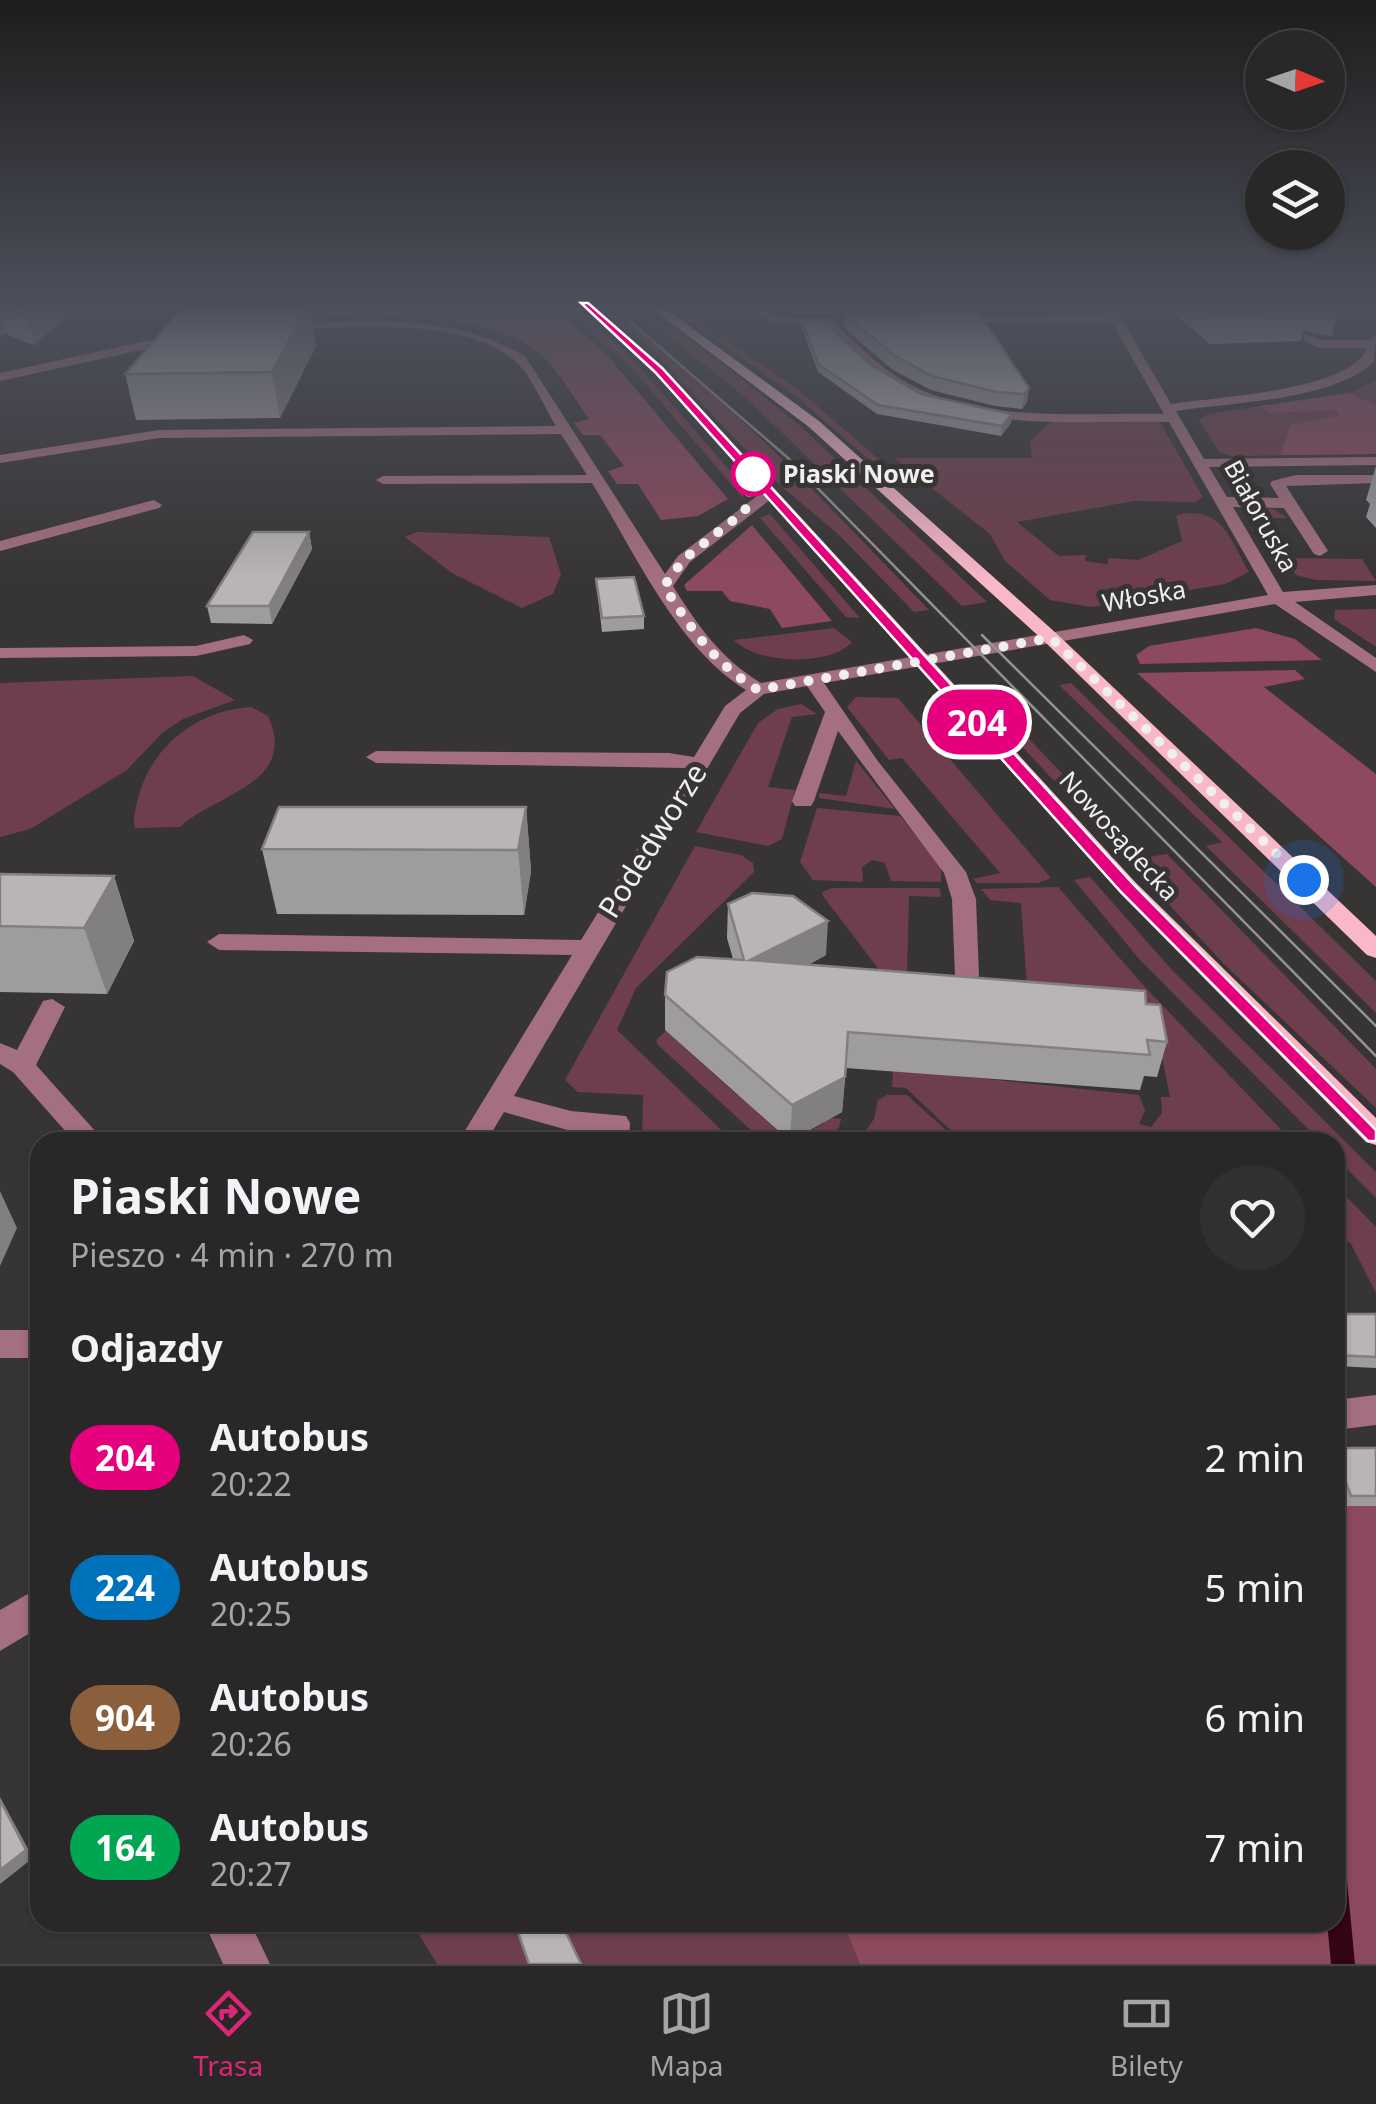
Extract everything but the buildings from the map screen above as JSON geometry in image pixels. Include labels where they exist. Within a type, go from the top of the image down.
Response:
[{"type":"main road","name":"Nowosądecka","points":[[681,396],[1128,888],[1376,1135]]},
{"type":"main road","points":[[776,396],[1051,638],[1376,950]]},
{"type":"street","points":[[545,396],[698,640],[726,670],[758,690],[921,660]]},
{"type":"street","points":[[924,396],[1015,412],[1170,413],[1256,396]]},
{"type":"street","name":"Białoruska","points":[[1160,396],[1226,502],[1278,598],[1376,666]]},
{"type":"street","points":[[0,459],[158,434],[568,430]]},
{"type":"street","points":[[1202,463],[1376,461]]},
{"type":"street","points":[[383,480],[598,479]]},
{"type":"street","points":[[1320,551],[1276,487],[1280,481],[1376,479]]},
{"type":"street","points":[[664,586],[684,559],[770,493]]},
{"type":"street","points":[[1226,502],[1286,503]]},
{"type":"street","points":[[0,546],[154,505]]},
{"type":"street","name":"Włoska","points":[[921,660],[1278,598],[1376,590]]},
{"type":"street","points":[[0,653],[196,652],[244,640]]},
{"type":"street","points":[[811,678],[955,872],[964,899],[967,976]]},
{"type":"street","name":"Podedworze","points":[[478,1132],[732,710],[758,690]]},
{"type":"street","points":[[803,802],[834,712]]},
{"type":"street","points":[[376,757],[669,759],[700,764]]},
{"type":"street","points":[[218,942],[587,948]]},
{"type":"street","points":[[52,1007],[11,1059],[81,1132]]},
{"type":"street","points":[[498,1101],[571,1121],[616,1123],[616,1132]]},
{"type":"street","points":[[0,1344],[30,1344]]},
{"type":"street","points":[[1345,1415],[1376,1410]]},
{"type":"street","points":[[0,1632],[30,1612]]},
{"type":"street","points":[[231,1932],[248,1964]]},
{"type":"shaded area","points":[[573,396],[641,396],[728,499],[698,516],[661,520],[638,484],[617,484],[608,471],[624,466],[600,435],[583,435],[574,423],[589,419]]},
{"type":"shaded area","points":[[655,396],[665,396],[745,488],[743,498]]},
{"type":"shaded area","points":[[695,396],[714,396],[929,610],[914,612],[839,535],[774,480]]},
{"type":"shaded area","points":[[743,396],[763,396],[799,425],[987,602],[962,606]]},
{"type":"shaded area","points":[[795,396],[805,396],[890,469],[867,458]]},
{"type":"shaded area","points":[[1331,396],[1376,396],[1376,454],[1231,456],[1219,452],[1199,420],[1208,414]]},
{"type":"shaded area","points":[[1355,396],[1376,405],[1376,454],[1281,455],[1290,425],[1339,416],[1336,410],[1269,413],[1261,406]]},
{"type":"shaded area","points":[[1051,421],[1160,422],[1203,497],[1195,502],[1134,501],[1017,522],[1059,556],[1086,555],[1085,561],[1107,564],[1109,558],[1138,560],[1182,541],[1176,515],[1192,513],[1204,515],[1223,527],[1249,572],[1225,584],[1091,607],[1050,600],[1005,561],[990,534],[894,458],[1032,458],[1030,442]]},
{"type":"shaded area","points":[[1250,507],[1273,509],[1287,518],[1266,518],[1292,558],[1362,559],[1376,581],[1316,580],[1296,575]]},
{"type":"shaded area","points":[[770,514],[860,618],[846,617],[760,518]]},
{"type":"shaded area","points":[[752,525],[832,621],[782,628],[770,609],[730,601],[722,591],[687,591],[684,585]]},
{"type":"shaded area","points":[[417,532],[549,537],[561,574],[553,594],[522,608],[452,573],[405,537]]},
{"type":"shaded area","points":[[1376,609],[1376,647],[1334,619],[1335,610]]},
{"type":"shaded area","points":[[834,628],[852,642],[842,650],[811,659],[775,658],[744,648],[734,640]]},
{"type":"shaded area","points":[[1256,628],[1295,639],[1322,660],[1140,664],[1136,655],[1149,646]]},
{"type":"shaded area","points":[[1295,670],[1305,679],[1264,687],[1376,774],[1376,887],[1137,673]]},
{"type":"shaded area","points":[[193,676],[235,700],[183,719],[162,733],[127,770],[30,829],[0,837],[0,683]]},
{"type":"shaded area","points":[[1071,683],[1376,981],[1376,1013],[1206,846],[1222,842],[1059,685]]},
{"type":"shaded area","points":[[988,696],[1143,858],[1167,854],[1376,1069],[1376,1108],[1225,965],[977,698]]},
{"type":"shaded area","points":[[856,697],[898,698],[1051,878],[1038,883],[977,883],[973,879],[1000,873],[902,758],[889,760],[847,707]]},
{"type":"shaded area","points":[[801,704],[817,714],[792,717],[768,787],[795,790],[782,839],[768,846],[696,832],[758,723],[778,709]]},
{"type":"shaded area","points":[[251,707],[268,716],[275,739],[272,757],[263,772],[249,785],[180,827],[135,828],[144,780],[165,748],[212,715]]},
{"type":"shaded area","points":[[856,761],[895,809],[819,798],[819,793],[846,796]]},
{"type":"shaded area","points":[[817,808],[900,816],[941,867],[941,882],[891,881],[885,863],[872,860],[862,867],[863,882],[813,880],[800,862]]},
{"type":"shaded area","points":[[695,846],[741,855],[753,863],[754,872],[636,988],[617,1030],[724,1132],[642,1132],[643,1095],[578,1092],[565,1080]]},
{"type":"shaded area","points":[[1090,877],[1172,970],[1336,1132],[1311,1132],[1139,959],[1074,880]]},
{"type":"shaded area","points":[[1058,887],[1144,986],[1283,1132],[952,1132],[906,1088],[892,1087],[893,1069],[1139,1095],[1145,1110],[1139,1124],[1151,1127],[1162,1113],[1161,1097],[1170,1097],[1154,1018],[1027,986],[1021,903],[990,900],[981,889]]},
{"type":"shaded area","points":[[832,888],[940,888],[941,897],[909,896],[907,977],[880,971],[823,896],[822,892]]},
{"type":"shaded area","points":[[666,1031],[737,1095],[759,1095],[759,1114],[780,1132],[753,1132],[656,1040]]},
{"type":"shaded area","points":[[887,1095],[907,1095],[948,1132],[865,1132],[874,1119],[878,1100]]},
{"type":"shaded area","points":[[824,1117],[841,1119],[839,1128],[832,1132],[807,1132],[823,1124]]},
{"type":"shaded area","points":[[1345,1141],[1376,1172],[1376,1198],[1345,1167]]},
{"type":"shaded area","points":[[1345,1195],[1376,1227],[1376,1293],[1350,1242],[1345,1242]]},
{"type":"shaded area","points":[[1376,1494],[1376,1964],[860,1964],[847,1932],[1345,1932],[1345,1495]]},
{"type":"shaded area","points":[[417,1932],[847,1932],[860,1964],[437,1964]]},
{"type":"waterway","points":[[1340,1932],[1343,1964]]},
{"type":"tram line","points":[[716,396],[787,457],[1376,1056]]},
{"type":"tram line","points":[[982,635],[1376,1026]]},
{"type":"bus line","name":"204","points":[[681,396],[1128,888],[1236,1000],[1376,1135]]},
{"type":"place","name":"Piaski Nowe","points":[[753,474]]},
{"type":"route","points":[[753,474],[745,511],[684,559],[664,586],[698,640],[726,670],[758,690],[771,684],[1051,638],[1304,880]]}]
